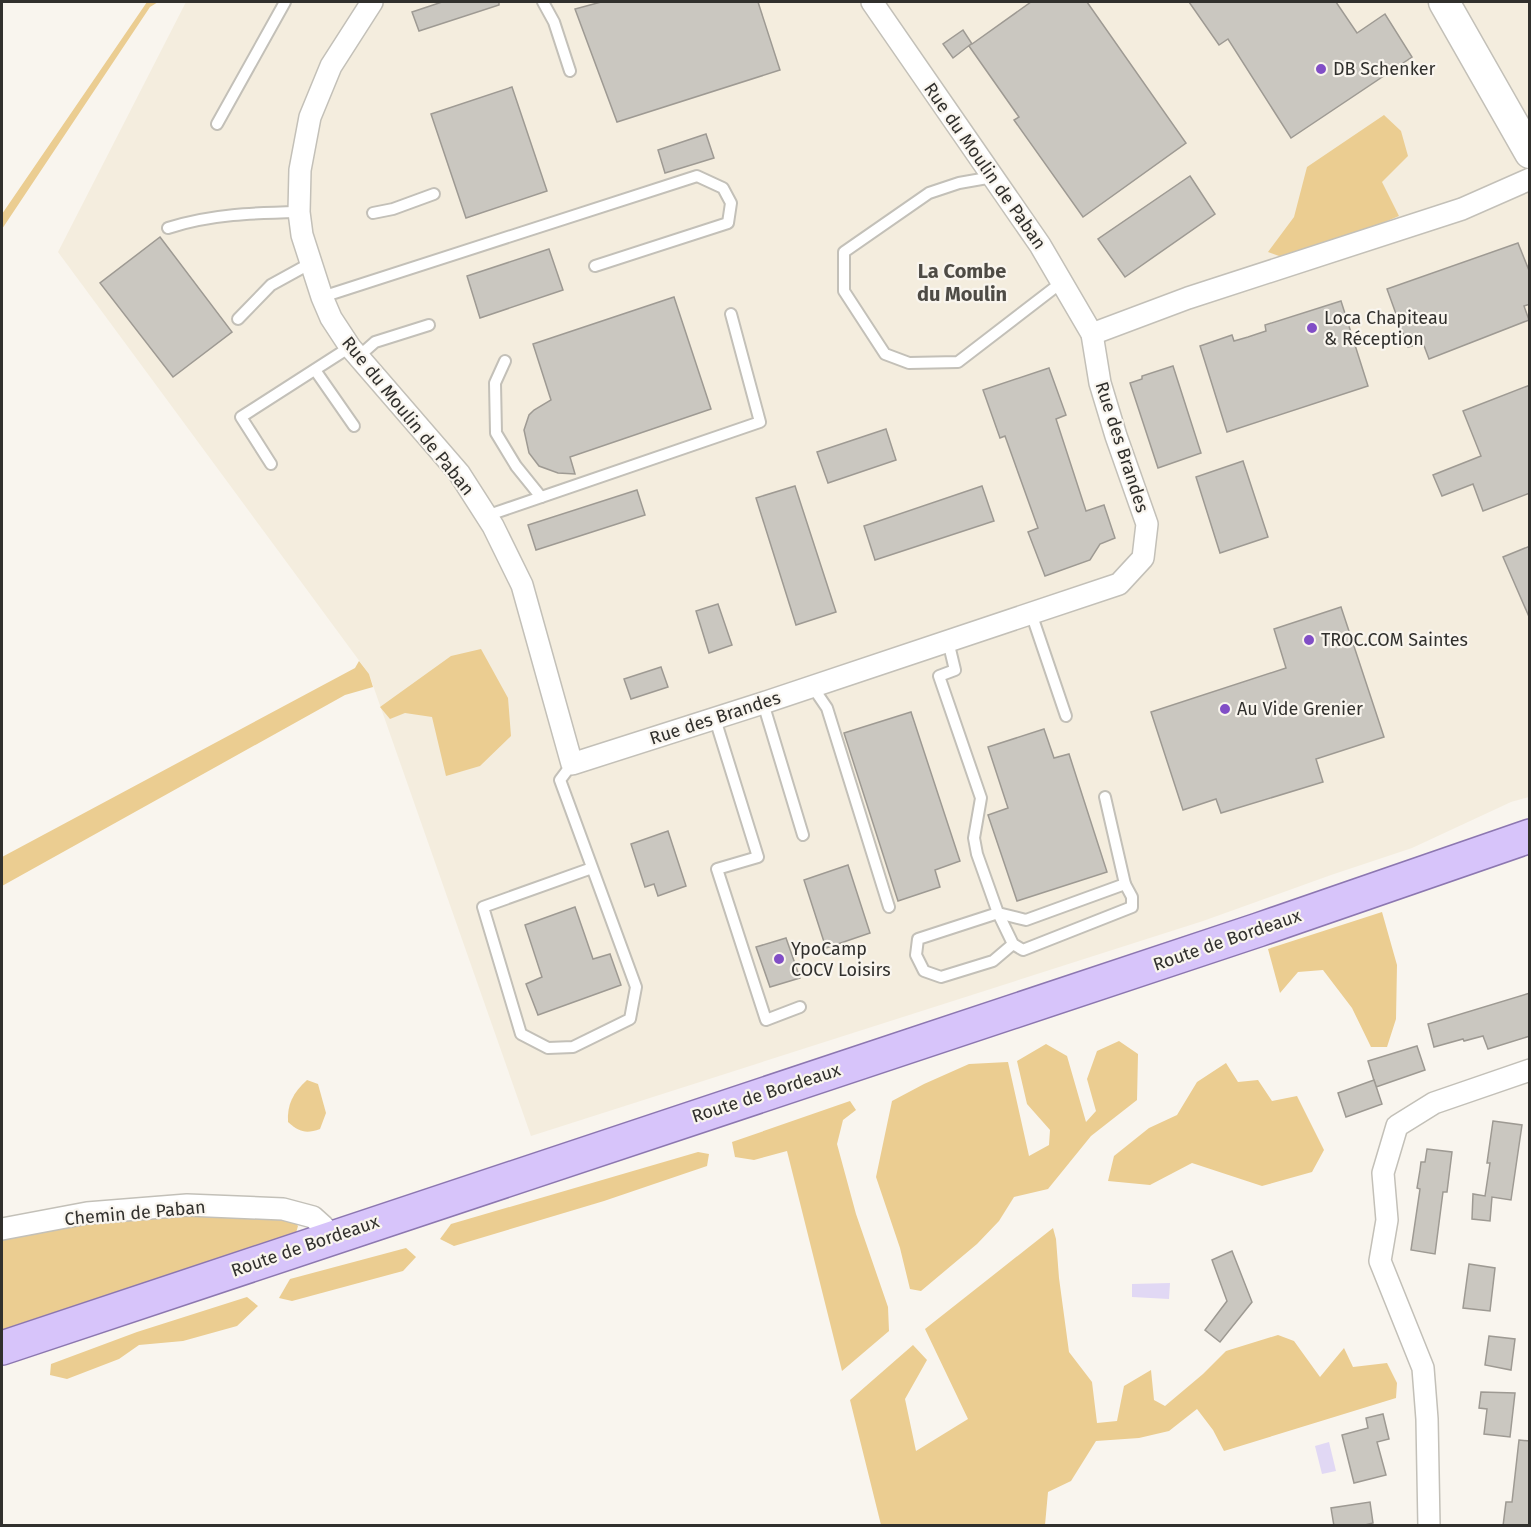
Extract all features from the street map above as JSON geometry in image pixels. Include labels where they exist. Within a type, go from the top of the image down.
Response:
[{"type":"main road","points":[[1444,2],[1530,153]]},
{"type":"main road","name":"Route de Bordeaux","points":[[2,1348],[1258,930],[1530,836]]},
{"type":"street","name":"Rue du Moulin de Paban","points":[[372,2],[331,66],[310,117],[300,170],[299,212],[302,235],[331,318],[354,352],[459,473],[493,526],[522,585],[572,764]]},
{"type":"street","name":"Rue du Moulin de Paban","points":[[872,2],[1040,244],[1092,334]]},
{"type":"street","points":[[1092,334],[1188,298],[1462,209],[1530,179]]},
{"type":"street","name":"Rue des Brandes","points":[[572,764],[1119,584],[1143,558],[1147,524],[1100,383],[1092,334]]},
{"type":"street","points":[[1429,1526],[1427,1419],[1423,1368],[1380,1261],[1387,1220],[1383,1173],[1396,1126],[1434,1103],[1530,1070]]},
{"type":"street","name":"Chemin de Paban","points":[[2,1230],[87,1213],[187,1205],[283,1209],[313,1217],[331,1237]]},
{"type":"lane","points":[[217,124],[285,2]]},
{"type":"lane","points":[[543,2],[554,22],[570,71]]},
{"type":"lane","points":[[322,297],[697,176],[723,188],[731,203],[728,223],[595,266]]},
{"type":"lane","points":[[993,177],[959,183],[929,193],[844,252],[844,291],[885,354],[909,363],[958,362],[1062,282]]},
{"type":"lane","points":[[373,213],[393,209],[434,194]]},
{"type":"lane","points":[[168,228],[192,220],[226,215],[299,212]]},
{"type":"lane","points":[[238,319],[271,285],[311,263]]},
{"type":"lane","points":[[486,516],[760,422],[731,314]]},
{"type":"lane","points":[[271,464],[241,417],[315,370],[375,342],[429,325]]},
{"type":"lane","points":[[505,361],[495,383],[496,433],[516,466],[541,497]]},
{"type":"lane","points":[[315,370],[354,426]]},
{"type":"lane","points":[[1031,613],[1066,717]]},
{"type":"lane","points":[[948,641],[955,670],[939,676],[981,798],[974,838],[977,854],[998,913],[1013,944],[1023,950],[1132,906],[1132,897],[1125,884],[1105,797]]},
{"type":"lane","points":[[812,686],[827,708],[889,907]]},
{"type":"lane","points":[[763,703],[803,835]]},
{"type":"lane","points":[[714,719],[758,857],[717,870],[766,1020],[800,1007]]},
{"type":"lane","points":[[572,764],[560,780],[636,987],[630,1018],[573,1047],[548,1048],[521,1034],[483,907],[592,868]]},
{"type":"lane","points":[[1013,944],[993,961],[941,977],[924,971],[915,955],[918,939],[998,913],[1026,920],[1125,884]]},
{"type":"shaded area","points":[[147,2],[158,2],[150,7],[2,229],[2,214]]},
{"type":"shaded area","points":[[186,2],[1529,2],[1529,797],[1511,802],[1412,848],[1203,921],[531,1136],[369,674],[58,252]]},
{"type":"shaded area","points":[[1384,115],[1401,131],[1408,156],[1382,182],[1399,216],[1293,261],[1268,252],[1294,217],[1307,167]]},
{"type":"shaded area","points":[[481,649],[508,698],[511,736],[480,766],[446,776],[432,717],[405,713],[390,719],[380,707],[451,656]]},
{"type":"shaded area","points":[[359,661],[369,674],[373,687],[345,695],[2,886],[2,857],[355,668]]},
{"type":"shaded area","points":[[1382,912],[1397,965],[1396,1019],[1387,1047],[1371,1047],[1352,1008],[1323,970],[1298,972],[1280,993],[1268,949]]},
{"type":"shaded area","points":[[1119,1041],[1138,1054],[1137,1100],[1091,1136],[1048,1189],[1014,1197],[999,1221],[977,1244],[921,1291],[910,1289],[900,1248],[876,1177],[892,1101],[969,1064],[1008,1062],[1029,1156],[1049,1145],[1050,1130],[1027,1104],[1017,1061],[1046,1044],[1067,1056],[1086,1122],[1096,1111],[1087,1079],[1097,1051]]},
{"type":"shaded area","points":[[1226,1063],[1238,1082],[1258,1080],[1272,1101],[1297,1096],[1324,1150],[1312,1172],[1262,1186],[1192,1163],[1150,1185],[1108,1181],[1114,1156],[1149,1128],[1177,1115],[1197,1082]]},
{"type":"shaded area","points":[[307,1080],[318,1084],[326,1113],[320,1129],[307,1132],[299,1130],[288,1122],[288,1116],[292,1099]]},
{"type":"shaded area","points":[[850,1101],[856,1110],[843,1120],[837,1144],[856,1214],[888,1307],[889,1331],[842,1371],[787,1151],[754,1160],[735,1157],[732,1142]]},
{"type":"shaded area","points":[[698,1152],[709,1154],[707,1166],[604,1201],[454,1246],[440,1239],[451,1224]]},
{"type":"shaded area","points":[[186,1208],[293,1220],[298,1226],[296,1233],[2,1330],[2,1236]]},
{"type":"shaded area","points":[[1053,1228],[1069,1352],[1092,1382],[1097,1423],[1117,1421],[1124,1386],[1151,1370],[1154,1400],[1165,1406],[1226,1351],[1278,1335],[1294,1341],[1320,1377],[1344,1348],[1353,1367],[1387,1363],[1397,1383],[1396,1398],[1224,1451],[1213,1430],[1197,1409],[1169,1431],[1139,1438],[1096,1441],[1071,1481],[1048,1492],[1045,1525],[881,1525],[850,1400],[913,1345],[927,1360],[905,1399],[916,1451],[968,1419],[925,1329]]},
{"type":"shaded area","points":[[406,1248],[416,1257],[403,1271],[292,1301],[279,1298],[290,1279]]},
{"type":"shaded area","points":[[1170,1283],[1169,1299],[1132,1297],[1132,1284]]},
{"type":"shaded area","points":[[247,1297],[258,1306],[237,1326],[183,1341],[139,1345],[119,1359],[67,1379],[50,1375],[51,1364],[137,1332]]},
{"type":"shaded area","points":[[1329,1442],[1336,1471],[1322,1474],[1315,1446]]},
{"type":"building","points":[[442,2],[499,2],[499,5],[419,31],[412,12]]},
{"type":"building","points":[[601,2],[758,2],[780,70],[617,122],[575,9]]},
{"type":"building","points":[[1031,2],[1087,2],[1186,143],[1083,217],[1014,120],[1019,117],[969,46],[971,44],[953,58],[943,44],[963,30],[972,44]]},
{"type":"building","name":"DB Schenker","points":[[1189,2],[1336,2],[1357,33],[1385,14],[1412,57],[1291,138],[1228,39],[1219,45]]},
{"type":"building","points":[[512,87],[547,191],[466,218],[431,114]]},
{"type":"building","points":[[706,134],[714,158],[665,173],[658,150]]},
{"type":"building","points":[[1190,176],[1215,214],[1125,277],[1098,239]]},
{"type":"building","points":[[160,237],[232,332],[173,377],[100,283]]},
{"type":"building","points":[[1518,243],[1530,273],[1530,304],[1524,306],[1529,320],[1429,359],[1423,343],[1408,347],[1387,289]]},
{"type":"building","points":[[549,249],[563,290],[480,318],[467,276]]},
{"type":"building","points":[[674,297],[711,409],[570,457],[575,474],[558,473],[539,466],[529,453],[524,430],[529,415],[551,400],[533,344]]},
{"type":"building","points":[[1341,301],[1368,386],[1227,432],[1200,346],[1232,335],[1234,341],[1248,337],[1266,331],[1265,325]]},
{"type":"building","points":[[1173,366],[1201,453],[1158,468],[1130,383],[1142,379],[1142,376]]},
{"type":"building","points":[[1049,368],[1066,415],[1056,419],[1086,511],[1104,505],[1115,538],[1100,544],[1090,560],[1045,576],[1028,532],[1038,528],[1005,436],[1000,438],[983,390]]},
{"type":"building","points":[[1530,385],[1530,493],[1483,511],[1473,484],[1442,496],[1433,475],[1481,456],[1463,411]]},
{"type":"building","points":[[886,429],[896,460],[828,483],[817,452]]},
{"type":"building","points":[[1243,461],[1268,537],[1220,553],[1196,477]]},
{"type":"building","points":[[795,486],[836,612],[796,625],[756,498]]},
{"type":"building","points":[[982,486],[994,521],[875,560],[864,526]]},
{"type":"building","points":[[637,490],[645,515],[536,550],[528,525]]},
{"type":"building","points":[[1530,546],[1530,619],[1503,557]]},
{"type":"building","points":[[718,604],[732,645],[709,653],[696,611]]},
{"type":"building","points":[[1341,607],[1384,737],[1316,759],[1323,782],[1221,813],[1216,799],[1183,810],[1151,712],[1286,668],[1274,629]]},
{"type":"building","points":[[661,667],[668,687],[631,699],[624,679]]},
{"type":"building","points":[[911,712],[960,861],[935,870],[940,887],[898,901],[844,733]]},
{"type":"building","points":[[1044,729],[1054,758],[1069,754],[1107,872],[1017,901],[988,815],[1008,808],[988,747]]},
{"type":"building","points":[[668,831],[686,886],[658,896],[654,884],[645,887],[631,844]]},
{"type":"building","points":[[848,865],[870,933],[826,948],[804,880]]},
{"type":"building","points":[[575,907],[593,959],[610,954],[621,985],[538,1015],[526,984],[542,977],[525,925]]},
{"type":"building","points":[[786,938],[800,978],[770,987],[756,947]]},
{"type":"building","points":[[1530,993],[1530,1036],[1488,1049],[1483,1036],[1434,1047],[1428,1024]]},
{"type":"building","points":[[1417,1046],[1425,1070],[1376,1087],[1368,1061]]},
{"type":"building","points":[[1374,1080],[1382,1104],[1346,1117],[1338,1093]]},
{"type":"building","points":[[1493,1121],[1522,1125],[1511,1200],[1492,1197],[1490,1221],[1472,1219],[1473,1194],[1485,1196]]},
{"type":"building","points":[[1427,1149],[1452,1152],[1447,1192],[1443,1192],[1435,1254],[1411,1250],[1420,1189],[1417,1188],[1421,1162],[1425,1162]]},
{"type":"building","points":[[1232,1251],[1252,1302],[1220,1342],[1205,1330],[1227,1301],[1212,1260]]},
{"type":"building","points":[[1469,1264],[1495,1268],[1490,1311],[1463,1308]]},
{"type":"building","points":[[1489,1336],[1515,1339],[1511,1370],[1485,1365]]},
{"type":"building","points":[[1481,1392],[1515,1393],[1510,1437],[1484,1434],[1487,1409],[1479,1408]]},
{"type":"building","points":[[1383,1414],[1389,1439],[1377,1442],[1386,1475],[1354,1483],[1342,1435],[1368,1428],[1366,1418]]},
{"type":"building","points":[[1519,1440],[1530,1441],[1530,1526],[1503,1526],[1506,1502],[1512,1502]]},
{"type":"building","points":[[1370,1502],[1373,1523],[1361,1526],[1334,1526],[1331,1508]]},
{"type":"place","name":"DB Schenker","points":[[1321,69]]},
{"type":"place","name":"Loca Chapiteau & Réception","points":[[1312,328]]},
{"type":"place","name":"TROC.COM Saintes","points":[[1309,640]]},
{"type":"place","name":"Au Vide Grenier","points":[[1225,709]]},
{"type":"place","name":"YpoCamp COCV Loisirs","points":[[779,959]]},
{"type":"district","name":"La Combe du Moulin","points":[[962,282]]}]
